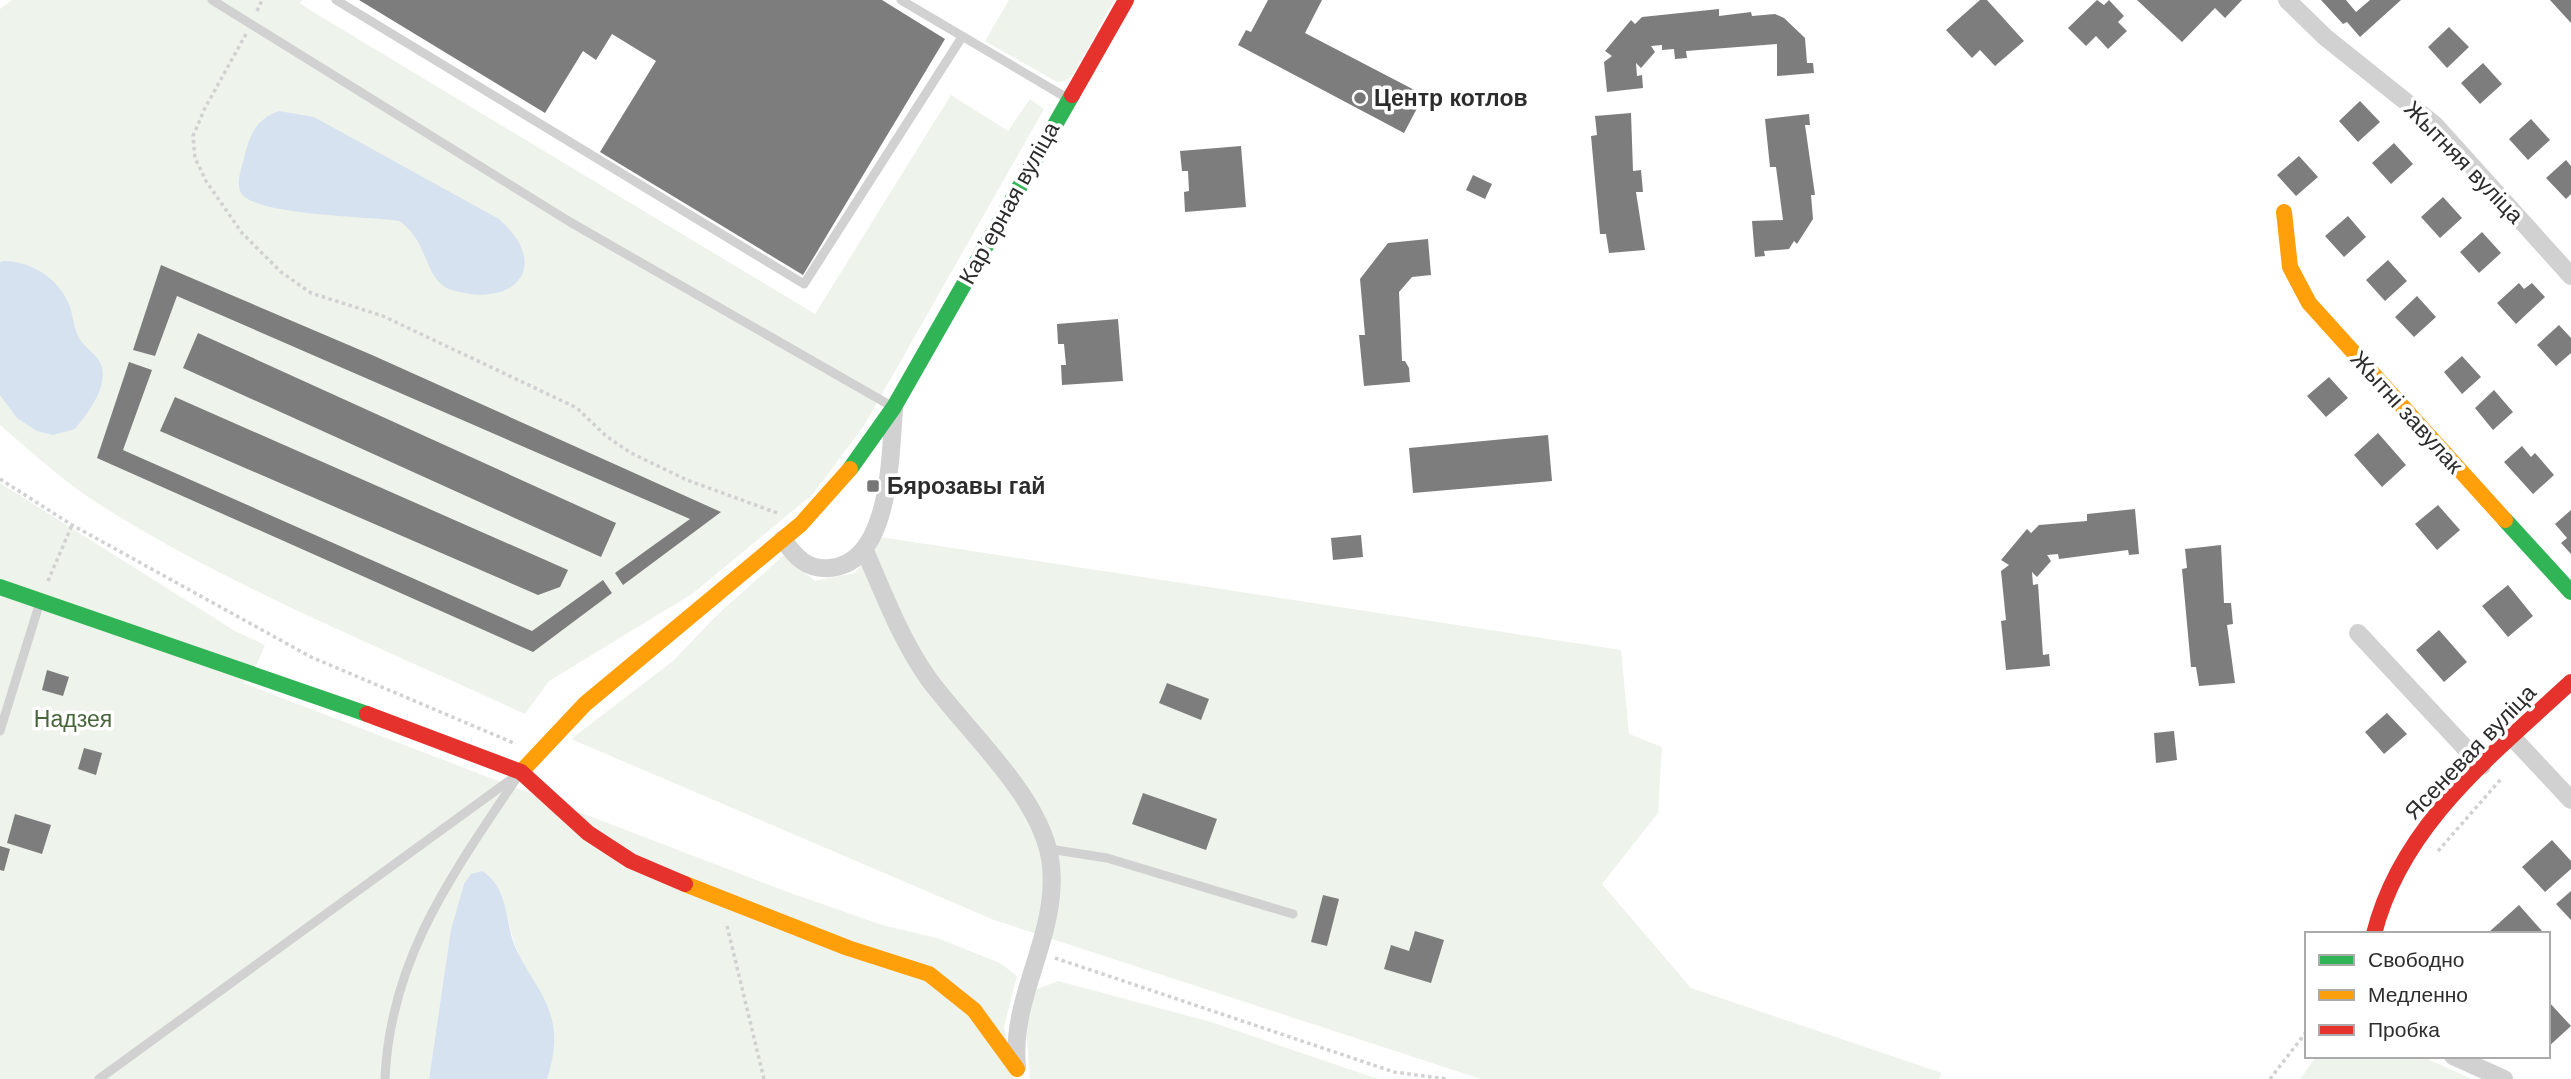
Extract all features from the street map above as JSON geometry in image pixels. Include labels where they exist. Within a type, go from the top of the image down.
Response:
[{"type":"street","name":"Карʼерная вуліца","points":[[521,772],[574,714],[800,524],[859,459],[894,407],[1126,0]]},
{"type":"street","name":"Жытняя вуліца","points":[[2287,0],[2325,37],[2435,125],[2571,276]]},
{"type":"street","name":"Жытні завулак","points":[[2284,212],[2290,267],[2309,303],[2571,592]]},
{"type":"street","name":"Карʼерная вуліца","points":[[865,551],[876,529],[884,500],[894,407]]},
{"type":"street","points":[[783,539],[802,562],[817,568],[846,565],[865,551],[912,654],[1036,814],[1049,849],[1052,903],[1039,953],[1018,1014],[1015,1045],[1019,1074]]},
{"type":"street","points":[[0,587],[383,719],[521,772],[574,821],[607,846],[655,873],[848,948],[929,974],[974,1010],[1019,1074]]},
{"type":"street","points":[[2358,633],[2482,766]]},
{"type":"street","name":"Ясеневая вуліца","points":[[2375,932],[2383,899],[2414,842],[2482,766],[2571,682]]},
{"type":"street","points":[[2512,737],[2571,800]]},
{"type":"street","points":[[2457,1058],[2504,1079]]},
{"type":"lane","points":[[212,0],[570,222],[894,407]]},
{"type":"lane","points":[[336,0],[804,284],[962,37]]},
{"type":"lane","points":[[901,0],[1068,99]]},
{"type":"lane","points":[[0,731],[40,601]]},
{"type":"lane","points":[[99,1079],[521,772]]},
{"type":"lane","points":[[385,1079],[400,986],[413,950],[444,886],[521,772]]},
{"type":"lane","points":[[1049,849],[1107,858],[1293,914]]},
{"type":"path","points":[[262,0],[193,136],[195,158],[206,181],[242,233],[281,272],[311,293],[383,316],[577,408],[606,436],[631,453],[687,480],[761,504],[800,524]]},
{"type":"path","points":[[0,479],[72,525],[311,657],[538,753]]},
{"type":"path","points":[[40,601],[72,525]]},
{"type":"path","points":[[2438,851],[2526,751]]},
{"type":"path","points":[[721,900],[764,1079]]},
{"type":"path","points":[[1039,953],[1394,1072],[1447,1079]]},
{"type":"path","points":[[2270,1079],[2305,1034]]},
{"type":"green space","points":[[12,0],[302,0],[300,3],[310,10],[815,314],[951,95],[1008,131],[1030,99],[1044,109],[865,424],[813,494],[692,594],[549,681],[525,714],[304,614],[141,530],[91,499],[56,473],[0,425],[0,9]]},
{"type":"green space","points":[[1009,0],[1114,0],[1073,75],[1065,81],[1057,82],[985,41]]},
{"type":"green space","name":"Надзея","points":[[0,483],[235,631],[265,645],[256,666],[243,683],[785,891],[882,925],[937,938],[1000,963],[1017,976],[1004,1027],[1014,1079],[547,1079],[553,1040],[549,1014],[517,950],[500,891],[464,884],[451,929],[429,1079],[0,1079]]},
{"type":"green space","points":[[880,537],[1621,650],[1629,734],[1662,747],[1658,813],[1602,884],[1691,988],[1942,1073],[1939,1079],[1481,1079],[994,920],[571,739],[673,661],[718,614],[784,555],[815,581],[855,573]]},
{"type":"green space","points":[[1058,981],[1211,1022],[1378,1079],[1030,1079],[1026,1029],[1035,990]]},
{"type":"green space","points":[[2316,1058],[2425,1058],[2472,1079],[2300,1079]]},
{"type":"water","points":[[279,111],[314,117],[499,219],[515,237],[523,253],[524,268],[519,280],[508,289],[493,294],[452,290],[436,278],[416,239],[399,221],[312,214],[265,206],[248,199],[240,191],[239,182],[247,146],[260,122]]},
{"type":"water","points":[[0,262],[24,264],[44,273],[52,280],[70,307],[79,338],[100,362],[102,384],[90,409],[75,429],[53,435],[37,431],[17,418],[0,395]]},
{"type":"water","points":[[482,871],[496,884],[500,892],[516,949],[549,1009],[554,1042],[547,1079],[429,1079],[451,929],[464,884],[471,874]]},
{"type":"building","points":[[359,0],[882,0],[945,39],[803,275],[600,152],[656,61],[612,34],[596,60],[583,51],[545,113]]},
{"type":"building","points":[[1268,0],[1322,0],[1305,33],[1424,95],[1404,133],[1238,45],[1246,30],[1251,32]]},
{"type":"building","points":[[1980,0],[1987,0],[2024,41],[1995,66],[1980,50],[1972,58],[1946,30]]},
{"type":"building","points":[[2097,0],[2104,5],[2109,0],[2124,16],[2118,22],[2127,31],[2108,49],[2096,36],[2086,46],[2068,28]]},
{"type":"building","points":[[2137,0],[2242,0],[2225,18],[2215,8],[2182,42]]},
{"type":"building","points":[[2321,0],[2346,0],[2356,12],[2370,0],[2401,0],[2360,37],[2347,22],[2343,24]]},
{"type":"building","points":[[2550,0],[2571,0],[2571,23]]},
{"type":"building","points":[[1719,9],[1719,16],[1751,12],[1752,16],[1775,14],[1784,18],[1805,38],[1807,63],[1813,63],[1814,73],[1777,76],[1777,44],[1686,51],[1687,58],[1675,59],[1674,49],[1662,50],[1662,45],[1651,46],[1655,52],[1641,68],[1636,63],[1637,76],[1642,75],[1643,88],[1607,92],[1604,62],[1612,56],[1605,51],[1631,20],[1635,24],[1642,17]]},
{"type":"building","points":[[2449,27],[2469,47],[2447,68],[2428,47]]},
{"type":"building","points":[[2483,63],[2502,84],[2480,104],[2461,83]]},
{"type":"building","points":[[2360,101],[2380,122],[2358,142],[2339,121]]},
{"type":"building","points":[[1631,113],[1633,171],[1641,170],[1643,192],[1636,192],[1645,250],[1609,253],[1606,234],[1600,234],[1591,136],[1597,135],[1595,116]]},
{"type":"building","points":[[1809,114],[1810,125],[1805,125],[1815,195],[1811,195],[1813,219],[1797,244],[1794,241],[1789,249],[1764,251],[1765,256],[1755,257],[1752,221],[1783,220],[1776,167],[1770,167],[1765,119]]},
{"type":"building","points":[[2531,119],[2550,140],[2528,160],[2509,139]]},
{"type":"building","points":[[2394,143],[2413,164],[2391,184],[2372,163]]},
{"type":"building","points":[[1241,146],[1246,207],[1185,212],[1184,192],[1189,191],[1188,171],[1182,171],[1180,151]]},
{"type":"building","points":[[2299,156],[2318,177],[2296,196],[2277,175]]},
{"type":"building","points":[[2566,160],[2571,166],[2571,194],[2566,199],[2546,178]]},
{"type":"building","points":[[1473,175],[1492,184],[1485,199],[1466,190]]},
{"type":"building","points":[[2443,197],[2462,218],[2440,238],[2421,217]]},
{"type":"building","points":[[2348,216],[2366,237],[2344,257],[2325,236]]},
{"type":"building","points":[[2482,232],[2501,253],[2479,273],[2460,252]]},
{"type":"building","points":[[1428,239],[1431,275],[1412,277],[1399,292],[1402,361],[1405,361],[1409,368],[1410,382],[1364,386],[1359,335],[1365,335],[1360,279],[1388,243]]},
{"type":"building","points":[[2388,260],[2407,281],[2385,301],[2366,280]]},
{"type":"building","points":[[161,265],[372,355],[721,512],[623,585],[615,573],[690,519],[177,296],[155,356],[133,350]]},
{"type":"building","points":[[2519,283],[2524,289],[2532,283],[2545,297],[2516,324],[2497,303]]},
{"type":"building","points":[[2417,296],[2436,317],[2414,337],[2395,317]]},
{"type":"building","points":[[1118,319],[1123,381],[1062,385],[1061,365],[1066,365],[1064,344],[1058,344],[1057,324]]},
{"type":"building","points":[[2559,325],[2571,338],[2571,353],[2556,366],[2537,345]]},
{"type":"building","points":[[198,333],[616,523],[601,557],[183,368]]},
{"type":"building","points":[[2462,356],[2481,377],[2462,394],[2444,372]]},
{"type":"building","points":[[129,362],[152,370],[123,450],[532,631],[603,580],[612,593],[533,652],[97,458]]},
{"type":"building","points":[[2329,377],[2348,398],[2326,417],[2307,396]]},
{"type":"building","points":[[2494,390],[2513,412],[2493,430],[2475,408]]},
{"type":"building","points":[[175,397],[568,570],[560,587],[538,595],[160,431]]},
{"type":"building","points":[[2378,433],[2406,465],[2382,487],[2354,455]]},
{"type":"building","points":[[1548,435],[1552,481],[1413,493],[1409,448]]},
{"type":"building","points":[[2522,446],[2531,457],[2535,453],[2554,475],[2533,494],[2504,462]]},
{"type":"building","points":[[2438,505],[2460,530],[2437,550],[2415,524]]},
{"type":"building","points":[[2135,509],[2139,554],[2129,555],[2128,550],[2059,559],[2058,554],[2047,555],[2051,561],[2037,577],[2032,572],[2033,585],[2038,584],[2043,655],[2049,654],[2050,666],[2006,670],[2001,621],[2006,620],[2001,571],[2009,565],[2001,560],[2027,529],[2031,533],[2039,525],[2087,521],[2087,514]]},
{"type":"building","points":[[2571,510],[2571,554],[2561,543],[2567,538],[2555,524]]},
{"type":"building","points":[[1361,535],[1363,557],[1333,560],[1331,538]]},
{"type":"building","points":[[2221,545],[2224,603],[2231,603],[2233,624],[2227,625],[2235,683],[2199,686],[2196,667],[2191,667],[2182,569],[2187,568],[2185,549]]},
{"type":"building","points":[[2508,585],[2533,616],[2508,637],[2482,606]]},
{"type":"building","points":[[2439,630],[2467,662],[2444,682],[2416,650]]},
{"type":"building","points":[[47,670],[69,677],[63,696],[42,690]]},
{"type":"building","points":[[1167,683],[1209,699],[1201,720],[1159,703]]},
{"type":"building","points":[[2387,713],[2407,734],[2384,754],[2365,732]]},
{"type":"building","points":[[2174,731],[2177,760],[2156,763],[2154,733]]},
{"type":"building","points":[[84,748],[102,753],[96,775],[78,769]]},
{"type":"building","points":[[1143,793],[1217,819],[1206,850],[1132,824]]},
{"type":"building","points":[[15,814],[51,825],[42,854],[7,843]]},
{"type":"building","points":[[2552,840],[2571,861],[2571,869],[2545,892],[2522,867]]},
{"type":"building","points":[[0,846],[10,849],[4,871],[0,870]]},
{"type":"building","points":[[2571,891],[2571,920],[2556,904]]},
{"type":"building","points":[[1323,895],[1339,899],[1327,946],[1311,942]]},
{"type":"building","points":[[2519,905],[2542,931],[2541,932],[2489,932]]},
{"type":"building","points":[[1415,931],[1444,940],[1431,983],[1384,969],[1391,945],[1409,951]]},
{"type":"building","points":[[2550,1003],[2571,1026],[2550,1045]]},
{"type":"traffic: fast","points":[[850,469],[894,407],[1072,95]]},
{"type":"traffic: fast","points":[[2505,520],[2571,592]]},
{"type":"traffic: fast","points":[[0,587],[367,714]]},
{"type":"traffic: slow","points":[[2284,212],[2290,267],[2309,303],[2505,520]]},
{"type":"traffic: slow","points":[[521,772],[585,704],[801,524],[850,469]]},
{"type":"traffic: slow","points":[[685,884],[848,948],[929,974],[974,1010],[1017,1069]]},
{"type":"traffic: jam","points":[[1072,95],[1126,0]]},
{"type":"traffic: jam","points":[[2375,932],[2387,895],[2405,859],[2427,826],[2481,765],[2571,682]]},
{"type":"traffic: jam","points":[[367,714],[521,772],[588,833],[631,861],[685,884]]},
{"type":"place","name":"Центр котлов","points":[[1360,98]]},
{"type":"place","name":"Бярозавы гай","points":[[873,486]]}]
